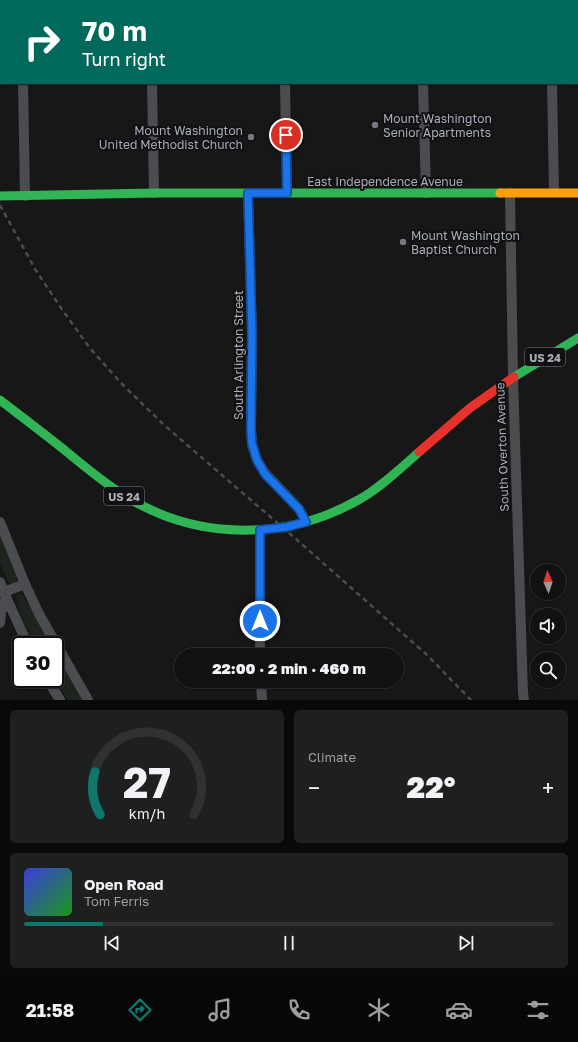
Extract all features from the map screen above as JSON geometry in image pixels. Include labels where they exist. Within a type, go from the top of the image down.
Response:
[{"type":"main road","name":"East Independence Avenue","points":[[0,196],[154,193],[578,192]]},
{"type":"main road","name":"US 24","points":[[0,400],[100,478],[125,496],[152,511],[182,522],[212,528],[227,530],[260,530],[287,527],[319,518],[360,498],[373,490],[395,472],[470,408],[513,377],[578,338]]},
{"type":"street","points":[[23,84],[25,196]]},
{"type":"street","points":[[152,84],[154,193]]},
{"type":"street","points":[[285,84],[287,193]]},
{"type":"street","points":[[423,84],[426,193]]},
{"type":"street","points":[[552,84],[554,192]]},
{"type":"street","name":"South Arlington Street","points":[[248,193],[252,334],[252,444],[257,460],[265,474],[299,509],[306,522]]},
{"type":"street","name":"South Overton Avenue","points":[[510,193],[513,377],[524,700]]},
{"type":"street","points":[[0,522],[39,614],[88,700]]},
{"type":"street","points":[[260,530],[260,648]]},
{"type":"street","points":[[0,582],[24,636]]},
{"type":"street","points":[[0,623],[5,595],[25,584]]},
{"type":"street","points":[[53,688],[60,700]]},
{"type":"street","points":[[261,688],[262,700]]},
{"type":"shaded area","points":[[0,535],[17,578],[16,582],[13,584],[8,582],[0,561]]},
{"type":"shaded area","points":[[17,595],[22,595],[46,636],[32,636],[18,605]]},
{"type":"shaded area","points":[[64,668],[82,700],[68,700],[61,688],[64,688]]},
{"type":"railway","points":[[0,205],[35,269],[61,308],[89,347],[121,383],[164,425],[426,654],[471,700]]},
{"type":"traffic: fast","points":[[0,196],[154,193],[500,193]]},
{"type":"traffic: fast","points":[[514,377],[578,338]]},
{"type":"traffic: fast","points":[[0,400],[112,488],[130,499],[157,513],[186,522],[215,528],[245,530],[275,528],[304,522],[333,512],[360,499],[376,489],[419,452]]},
{"type":"traffic: slow","points":[[500,193],[578,193]]},
{"type":"traffic: jam","points":[[419,452],[470,408],[514,377]]},
{"type":"place","name":"Mount Washington Senior Apartments","points":[[375,125]]},
{"type":"place","name":"Mount Washington United Methodist Church","points":[[251,137]]},
{"type":"place","name":"Mount Washington Baptist Church","points":[[403,242]]},
{"type":"route","points":[[260,621],[260,530],[287,527],[306,522],[299,509],[265,474],[257,460],[252,444],[251,429],[252,334],[248,193],[287,193],[286,135]]}]
